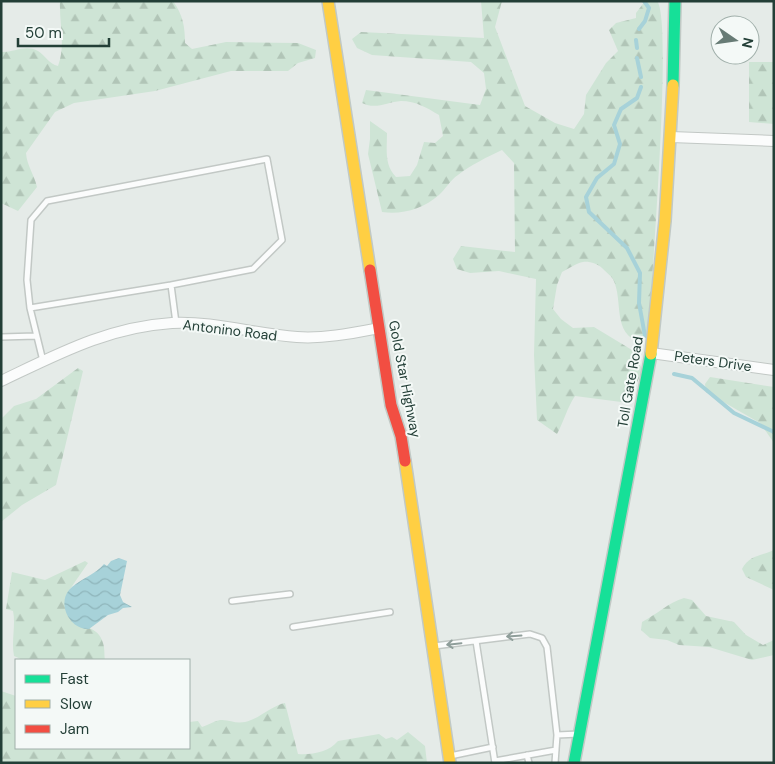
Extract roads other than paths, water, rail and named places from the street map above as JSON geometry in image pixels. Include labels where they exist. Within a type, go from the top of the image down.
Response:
[{"type":"street","name":"Gold Star Highway","points":[[328,1],[391,405],[401,436],[450,759]]},
{"type":"street","name":"Toll Gate Road","points":[[574,763],[652,353],[663,259],[671,136],[675,1]]},
{"type":"street","points":[[671,136],[774,141]]},
{"type":"street","name":"Antonino Road","points":[[1,381],[81,342],[130,328],[176,323],[299,338],[379,328]]},
{"type":"street","name":"Peters Drive","points":[[652,353],[774,370]]},
{"type":"lane","points":[[30,308],[171,285],[253,269],[282,240],[267,159],[47,201],[31,220],[27,280],[30,308],[42,361]]},
{"type":"lane","points":[[171,285],[176,323]]},
{"type":"lane","points":[[1,337],[36,336]]},
{"type":"lane","points":[[232,601],[290,594]]},
{"type":"lane","points":[[293,627],[390,612]]},
{"type":"lane","points":[[432,646],[530,634],[542,638],[547,647],[557,735],[555,763]]},
{"type":"lane","points":[[476,641],[495,762],[515,760],[527,755],[556,750]]},
{"type":"lane","points":[[557,735],[579,734]]},
{"type":"lane","points":[[450,759],[493,747]]},
{"type":"lane","points":[[527,755],[529,763]]},
{"type":"water","points":[[119,558],[127,561],[120,595],[123,602],[132,607],[123,608],[118,612],[108,615],[89,629],[76,625],[70,620],[65,607],[67,593],[72,587],[97,571],[104,564],[107,566],[111,561]]},
{"type":"waterway","points":[[639,29],[645,21],[649,8],[644,1]]},
{"type":"waterway","points":[[636,40],[637,48]]},
{"type":"waterway","points":[[637,58],[641,77]]},
{"type":"waterway","points":[[641,87],[637,98],[621,109],[614,125],[620,144],[614,164],[597,178],[586,197],[589,212],[627,248],[640,273],[639,303],[645,336]]},
{"type":"waterway","points":[[674,374],[692,378],[734,413],[774,432]]}]
